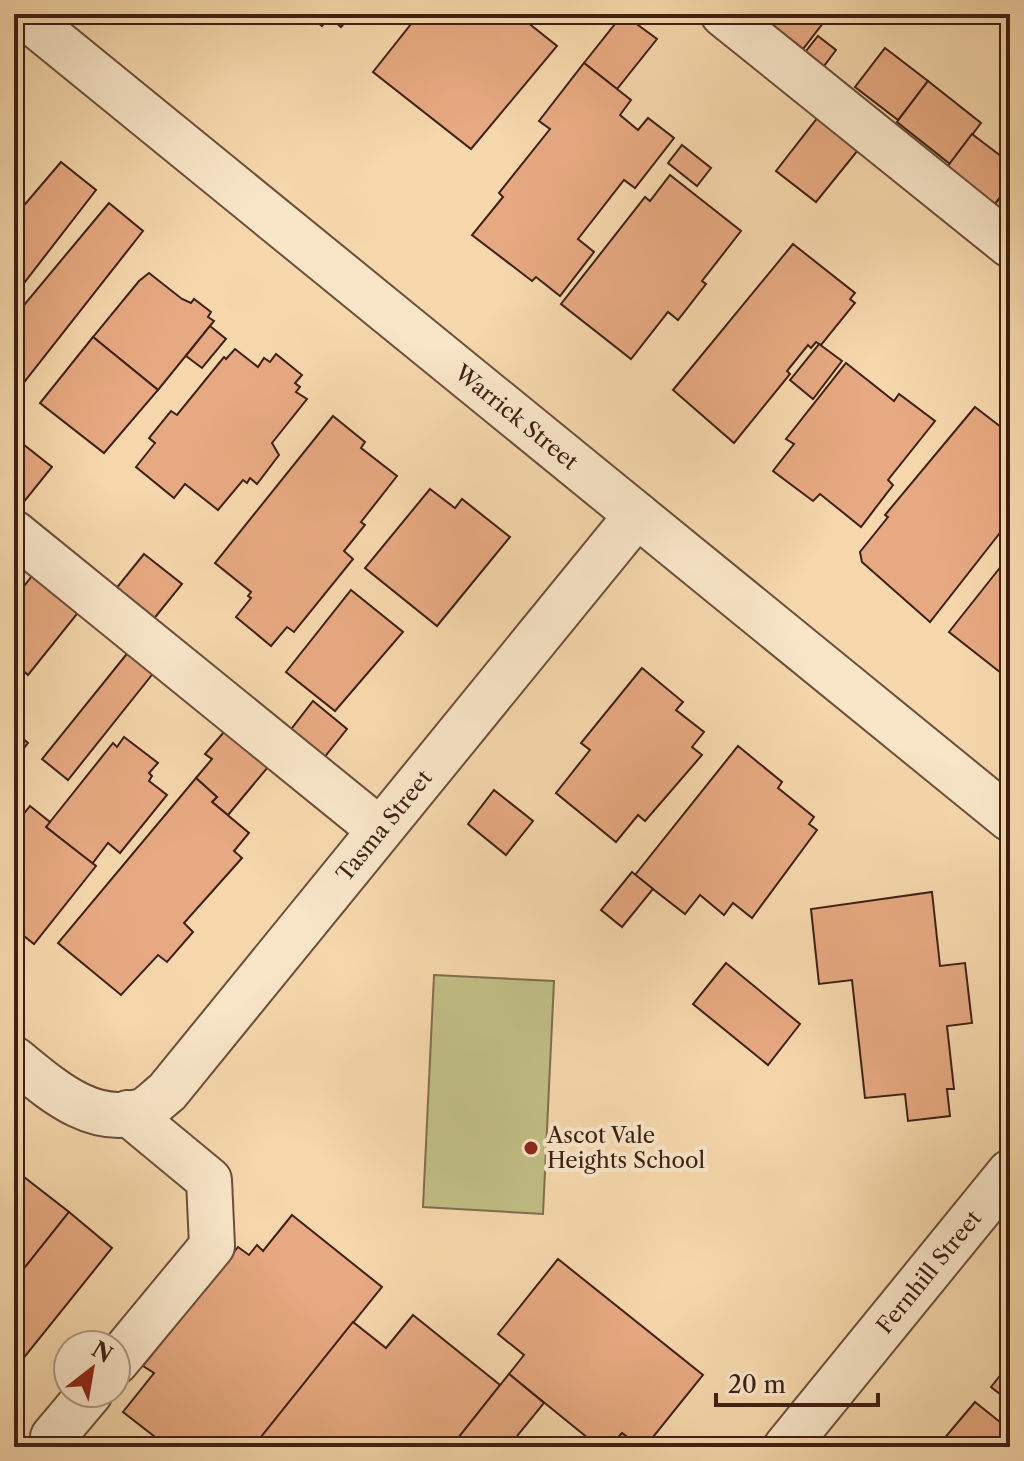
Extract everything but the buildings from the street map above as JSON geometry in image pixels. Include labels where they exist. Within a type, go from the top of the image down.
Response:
[{"type":"street","name":"Warrick Street","points":[[22,14],[1010,819]]},
{"type":"street","points":[[723,14],[1010,245]]},
{"type":"street","name":"Tasma Street","points":[[122,1113],[143,1110],[167,1092],[637,515]]},
{"type":"street","points":[[14,533],[380,830]]},
{"type":"street","points":[[14,1059],[57,1094],[86,1109],[122,1113],[209,1180],[212,1246],[132,1343]]},
{"type":"street","name":"Fernhill Street","points":[[786,1447],[1010,1172]]},
{"type":"street","points":[[53,1437],[77,1409]]},
{"type":"shaded area","points":[[434,975],[554,981],[543,1214],[423,1207]]},
{"type":"place","name":"Ascot Vale Heights School","points":[[531,1148]]}]
